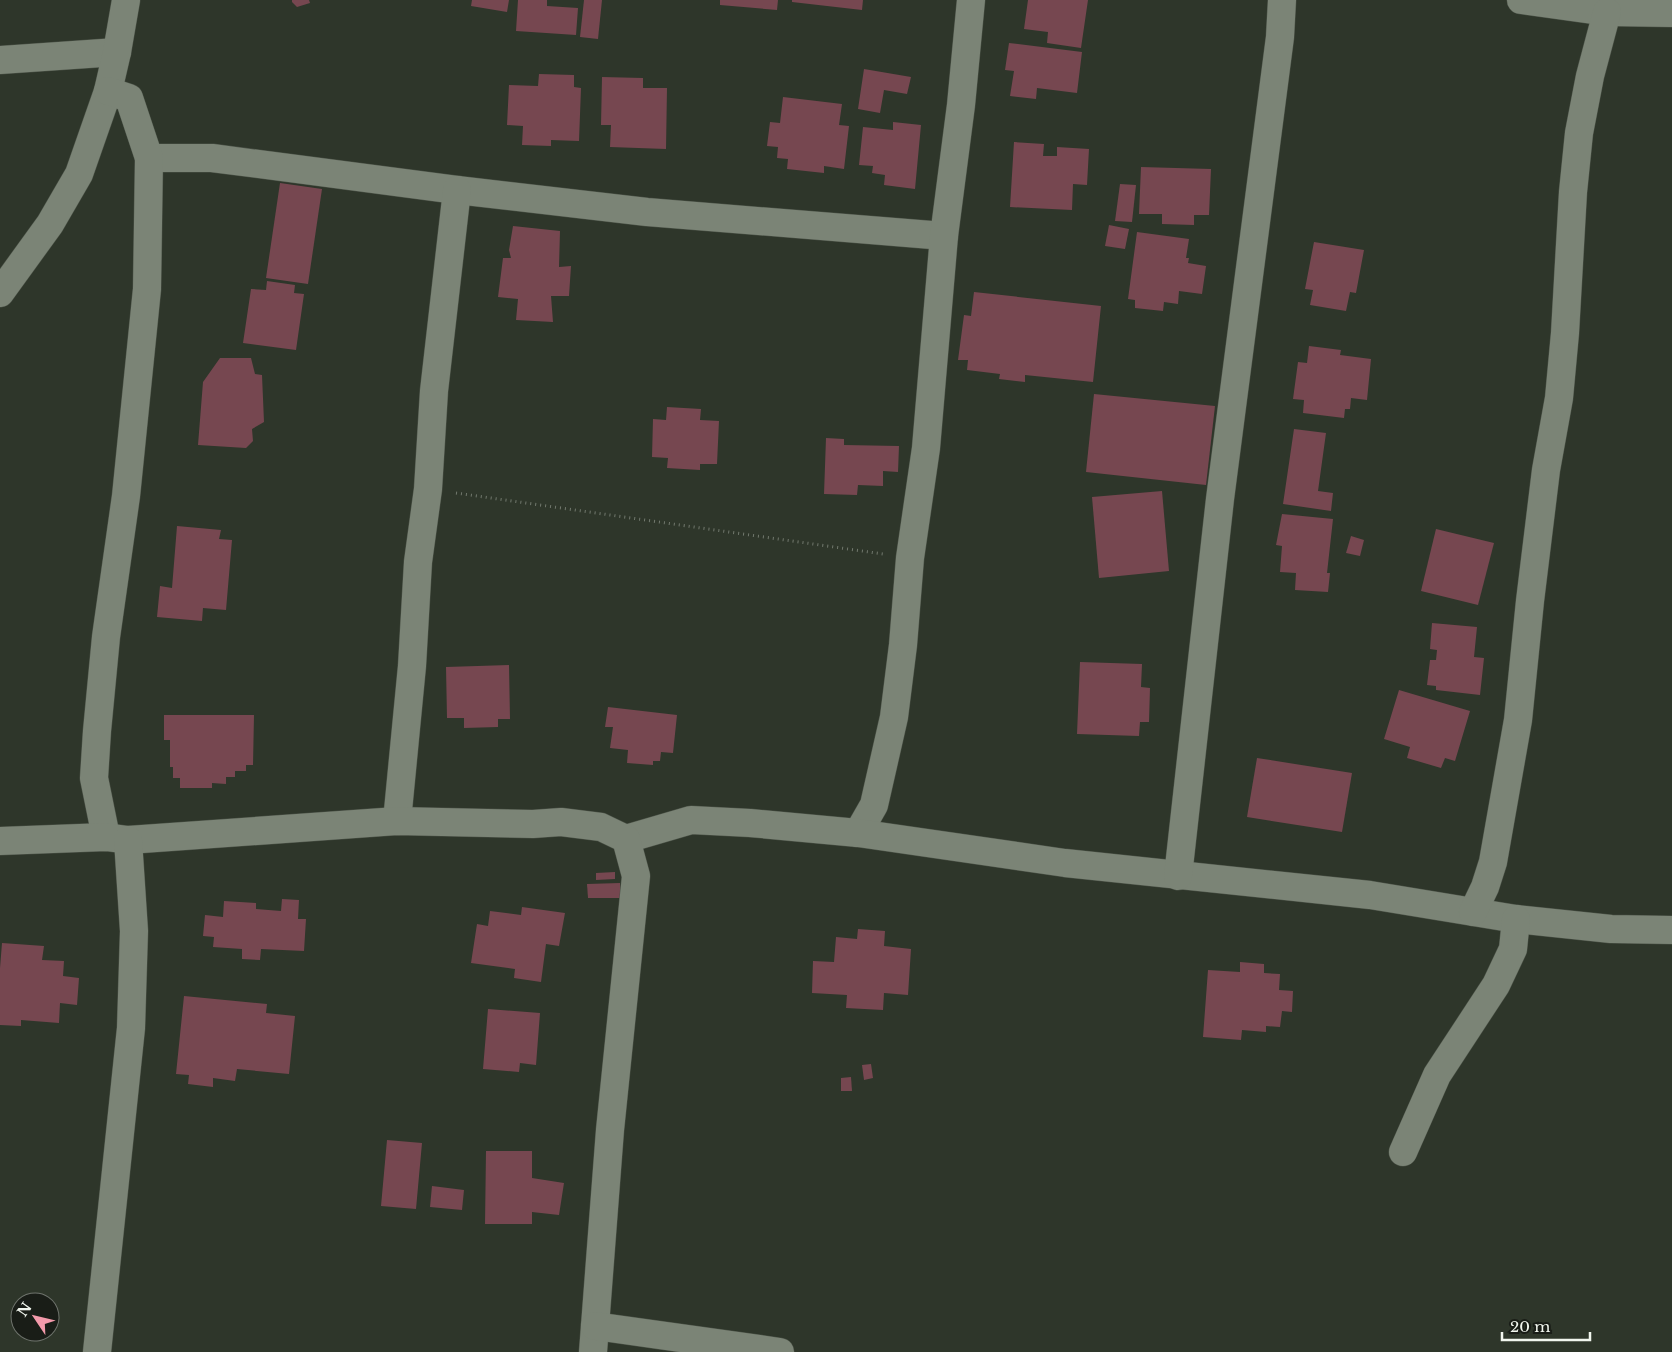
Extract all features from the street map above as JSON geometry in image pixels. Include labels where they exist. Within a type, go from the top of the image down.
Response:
[{"type":"street","points":[[0,293],[50,224],[79,174],[108,91],[126,0]]},
{"type":"street","points":[[858,833],[874,805],[894,717],[903,645],[910,558],[926,448],[944,236],[962,105],[972,0]]},
{"type":"street","points":[[1178,876],[1220,499],[1280,37],[1282,0]]},
{"type":"street","points":[[1521,0],[1607,12],[1672,13]]},
{"type":"street","points":[[1473,912],[1493,862],[1518,720],[1546,470],[1559,398],[1578,133],[1590,76],[1607,12]]},
{"type":"street","points":[[0,60],[117,52]]},
{"type":"street","points":[[97,1352],[131,1028],[134,931],[117,838],[94,778],[106,637],[126,496],[147,289],[149,158],[129,98],[108,91]]},
{"type":"street","points":[[149,158],[212,158],[457,190],[647,212],[944,236]]},
{"type":"street","points":[[398,820],[412,666],[418,562],[428,490],[434,391],[457,190]]},
{"type":"street","points":[[0,841],[117,838],[398,820],[533,824],[561,822],[601,827],[626,839],[690,820],[750,823],[858,833],[1065,863],[1370,895],[1516,919],[1611,929],[1672,930]]},
{"type":"street","points":[[626,839],[636,876],[610,1130],[594,1339],[780,1352]]},
{"type":"street","points":[[1403,1152],[1437,1075],[1496,985],[1513,949],[1516,919]]},
{"type":"path","points":[[428,490],[910,558]]},
{"type":"building","points":[[292,0],[309,0],[310,3],[297,7]]},
{"type":"building","points":[[472,0],[509,0],[507,12],[471,6]]},
{"type":"building","points":[[518,0],[547,0],[547,6],[578,8],[576,35],[516,31]]},
{"type":"building","points":[[584,0],[602,0],[598,39],[580,37]]},
{"type":"building","points":[[720,0],[778,0],[777,10],[720,5]]},
{"type":"building","points":[[792,0],[863,0],[862,10],[792,2]]},
{"type":"building","points":[[1028,0],[1088,0],[1081,48],[1047,43],[1048,32],[1024,29]]},
{"type":"building","points":[[1009,43],[1082,52],[1077,93],[1037,88],[1036,99],[1010,96],[1014,71],[1005,70]]},
{"type":"building","points":[[864,69],[911,77],[907,94],[884,90],[880,113],[858,109]]},
{"type":"building","points":[[539,74],[574,75],[574,87],[581,88],[579,141],[551,140],[551,146],[522,145],[523,126],[507,125],[509,85],[538,86]]},
{"type":"building","points":[[602,77],[643,78],[643,88],[667,88],[666,149],[610,147],[611,125],[601,125]]},
{"type":"building","points":[[783,97],[842,104],[839,125],[849,126],[844,169],[824,166],[824,173],[787,169],[788,159],[777,158],[778,147],[767,146],[770,122],[780,123]]},
{"type":"building","points":[[893,122],[921,125],[915,189],[884,185],[885,175],[872,173],[873,166],[859,165],[863,127],[893,130]]},
{"type":"building","points":[[1014,142],[1044,144],[1043,156],[1057,156],[1057,147],[1089,149],[1087,185],[1073,184],[1072,210],[1010,207]]},
{"type":"building","points":[[1141,167],[1211,169],[1209,215],[1194,215],[1194,225],[1162,224],[1162,214],[1139,214]]},
{"type":"building","points":[[280,183],[322,189],[308,284],[266,278]]},
{"type":"building","points":[[1120,184],[1136,185],[1132,222],[1115,221]]},
{"type":"building","points":[[1109,225],[1129,229],[1125,249],[1105,246]]},
{"type":"building","points":[[513,226],[560,231],[559,267],[571,266],[569,296],[551,296],[553,322],[516,320],[518,299],[498,297],[503,258],[511,258],[509,250]]},
{"type":"building","points":[[1137,232],[1189,239],[1186,258],[1189,258],[1188,263],[1206,266],[1202,294],[1179,291],[1178,304],[1164,302],[1163,311],[1135,308],[1135,300],[1128,299]]},
{"type":"building","points":[[1314,242],[1364,250],[1356,293],[1350,292],[1346,311],[1310,305],[1313,290],[1305,289]]},
{"type":"building","points":[[267,281],[295,285],[294,293],[304,294],[296,350],[243,343],[251,289],[266,290]]},
{"type":"building","points":[[974,292],[1101,306],[1093,382],[1025,375],[1025,382],[999,379],[1000,374],[967,370],[968,360],[958,360],[964,315],[971,316]]},
{"type":"building","points":[[1309,346],[1341,350],[1340,355],[1371,359],[1367,400],[1351,398],[1350,409],[1345,409],[1344,418],[1303,413],[1304,400],[1293,399],[1298,362],[1307,363]]},
{"type":"building","points":[[220,358],[251,358],[255,374],[262,375],[264,422],[252,429],[253,441],[246,448],[198,445],[203,382]]},
{"type":"building","points":[[1094,394],[1215,406],[1206,485],[1086,472]]},
{"type":"building","points":[[667,407],[701,409],[700,420],[719,421],[717,464],[700,464],[700,470],[667,468],[668,458],[652,457],[653,419],[666,420]]},
{"type":"building","points":[[1294,429],[1326,433],[1318,491],[1333,493],[1331,511],[1283,504]]},
{"type":"building","points":[[826,438],[844,439],[844,445],[899,446],[898,472],[883,471],[883,486],[858,485],[857,495],[824,494]]},
{"type":"building","points":[[1162,491],[1169,571],[1099,578],[1092,497]]},
{"type":"building","points":[[1282,514],[1333,519],[1327,573],[1330,573],[1328,592],[1295,590],[1296,573],[1280,572],[1282,546],[1276,545]]},
{"type":"building","points":[[177,526],[221,530],[219,539],[232,540],[226,610],[203,608],[202,621],[157,617],[160,586],[172,588]]},
{"type":"building","points":[[1436,529],[1494,543],[1478,605],[1421,591]]},
{"type":"building","points":[[1351,536],[1364,540],[1360,556],[1346,553]]},
{"type":"building","points":[[1432,623],[1477,627],[1474,657],[1484,658],[1480,695],[1436,690],[1436,686],[1427,685],[1430,660],[1436,660],[1437,650],[1430,649]]},
{"type":"building","points":[[1080,662],[1142,664],[1141,687],[1150,688],[1149,722],[1140,722],[1139,736],[1077,734]]},
{"type":"building","points":[[509,665],[510,719],[498,719],[498,727],[464,728],[464,718],[447,718],[446,667]]},
{"type":"building","points":[[1399,690],[1470,711],[1455,761],[1445,758],[1441,768],[1407,758],[1410,747],[1384,739]]},
{"type":"building","points":[[608,707],[677,715],[673,753],[661,752],[660,761],[653,761],[653,765],[627,763],[628,750],[610,748],[613,727],[605,727]]},
{"type":"building","points":[[164,715],[254,715],[253,765],[246,765],[246,771],[235,771],[235,777],[226,777],[226,784],[212,783],[212,788],[180,788],[180,778],[173,778],[173,767],[170,767],[170,740],[164,740]]},
{"type":"building","points":[[1257,758],[1352,773],[1342,832],[1247,817]]},
{"type":"building","points":[[615,872],[615,879],[596,880],[596,873]]},
{"type":"building","points":[[620,883],[621,898],[588,898],[587,884]]},
{"type":"building","points":[[282,899],[299,900],[298,919],[306,919],[304,951],[261,949],[260,960],[242,959],[242,949],[213,947],[214,937],[203,936],[205,915],[223,917],[224,901],[256,903],[256,909],[281,911]]},
{"type":"building","points":[[522,907],[565,913],[559,946],[546,944],[541,982],[514,978],[515,969],[471,963],[477,924],[488,926],[490,911],[521,915]]},
{"type":"building","points":[[858,929],[885,931],[884,946],[911,949],[908,995],[884,993],[883,1010],[846,1008],[847,995],[812,993],[813,961],[834,962],[836,937],[857,939]]},
{"type":"building","points":[[2,943],[44,946],[42,960],[64,961],[63,976],[79,978],[77,1005],[60,1003],[59,1023],[21,1020],[21,1026],[0,1025]]},
{"type":"building","points":[[1240,962],[1264,964],[1264,973],[1280,974],[1279,990],[1293,991],[1292,1012],[1282,1011],[1280,1027],[1266,1026],[1266,1032],[1242,1030],[1241,1040],[1203,1037],[1208,970],[1240,972]]},
{"type":"building","points":[[184,996],[267,1004],[266,1013],[295,1016],[289,1074],[237,1069],[235,1081],[213,1078],[213,1087],[188,1084],[189,1075],[176,1074]]},
{"type":"building","points":[[488,1009],[540,1013],[536,1065],[520,1063],[519,1072],[483,1069]]},
{"type":"building","points":[[871,1064],[873,1078],[864,1080],[862,1065]]},
{"type":"building","points":[[851,1077],[852,1091],[841,1091],[841,1078]]},
{"type":"building","points":[[387,1140],[422,1143],[416,1209],[381,1206]]},
{"type":"building","points":[[486,1151],[532,1151],[532,1178],[564,1183],[559,1215],[532,1212],[532,1224],[485,1224]]},
{"type":"building","points":[[432,1186],[464,1190],[462,1210],[430,1207]]}]
